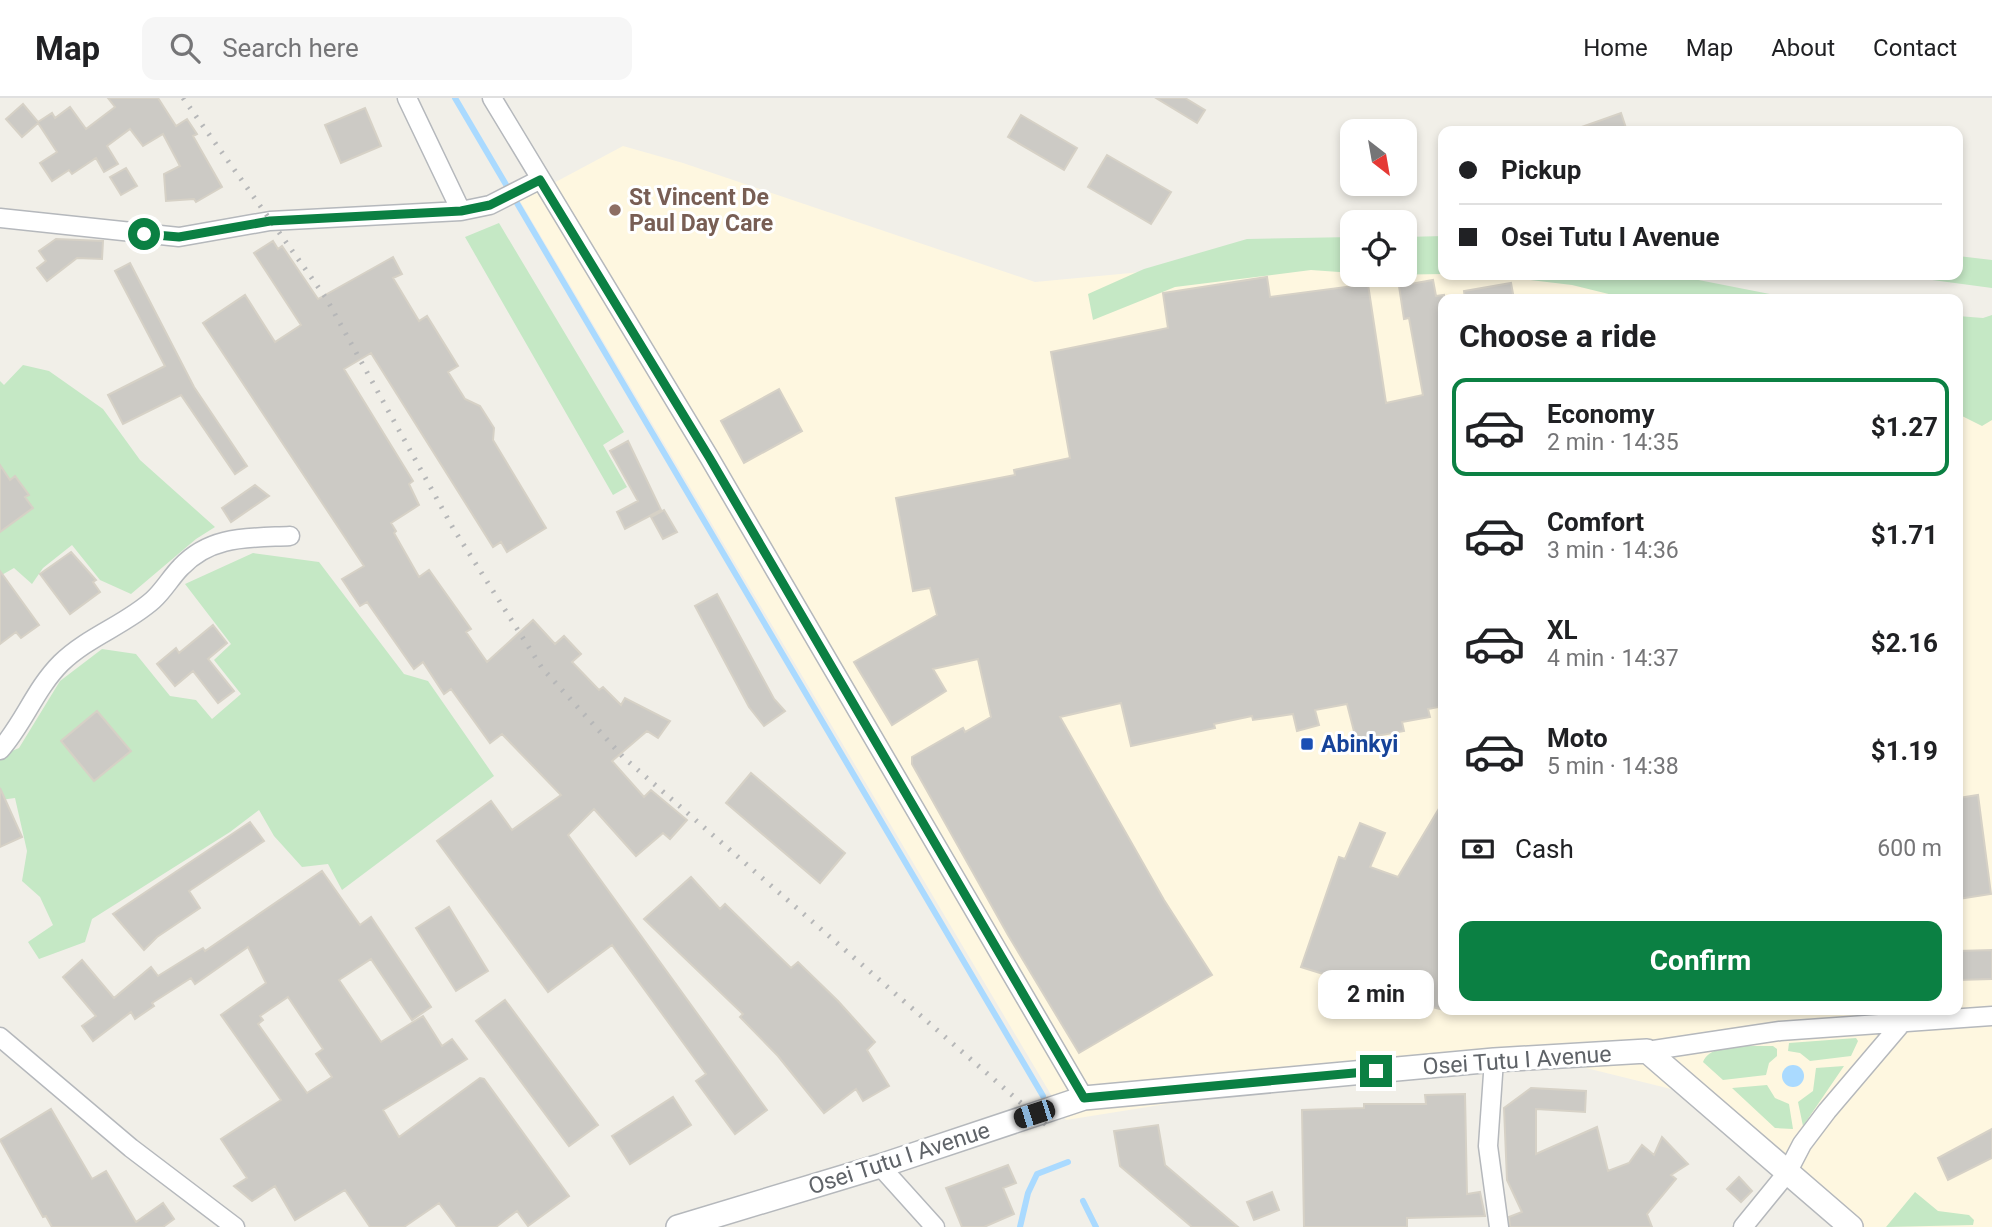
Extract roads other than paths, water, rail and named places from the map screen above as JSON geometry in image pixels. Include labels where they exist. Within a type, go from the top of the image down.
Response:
[{"type":"street","points":[[408,98],[461,211]]},
{"type":"street","points":[[492,98],[532,184],[715,467],[1084,1098]]},
{"type":"street","points":[[0,218],[179,237],[270,221],[461,211],[490,205],[532,184]]},
{"type":"street","points":[[0,750],[15,733],[32,698],[60,665],[85,641],[154,600],[182,566],[204,548],[224,540],[290,536]]},
{"type":"street","points":[[1647,1051],[1780,1031],[1992,1016]]},
{"type":"street","points":[[1743,1227],[1787,1172],[1802,1144],[1827,1111],[1900,1024]]},
{"type":"street","points":[[0,1037],[131,1148],[235,1227]]},
{"type":"street","points":[[1647,1051],[1851,1227]]},
{"type":"street","name":"Osei Tutu I Avenue","points":[[678,1227],[880,1167],[1084,1098],[1494,1060],[1647,1051]]},
{"type":"street","points":[[1494,1060],[1488,1146],[1499,1227]]},
{"type":"street","points":[[880,1167],[935,1227]]},
{"type":"water","points":[[1793,1065],[1801,1068],[1804,1076],[1801,1084],[1793,1087],[1785,1084],[1782,1076],[1785,1068]]},
{"type":"waterway","points":[[455,98],[1043,1096]]},
{"type":"waterway","points":[[1020,1227],[1028,1193],[1037,1174],[1068,1162]]},
{"type":"waterway","points":[[1083,1201],[1096,1227]]},
{"type":"railway","points":[[183,98],[326,298],[453,528],[542,668],[623,757],[1051,1129]]},
{"type":"place","name":"St Vincent De Paul Day Care","points":[[615,210]]},
{"type":"place","name":"Abinkyi","points":[[1307,744]]}]
